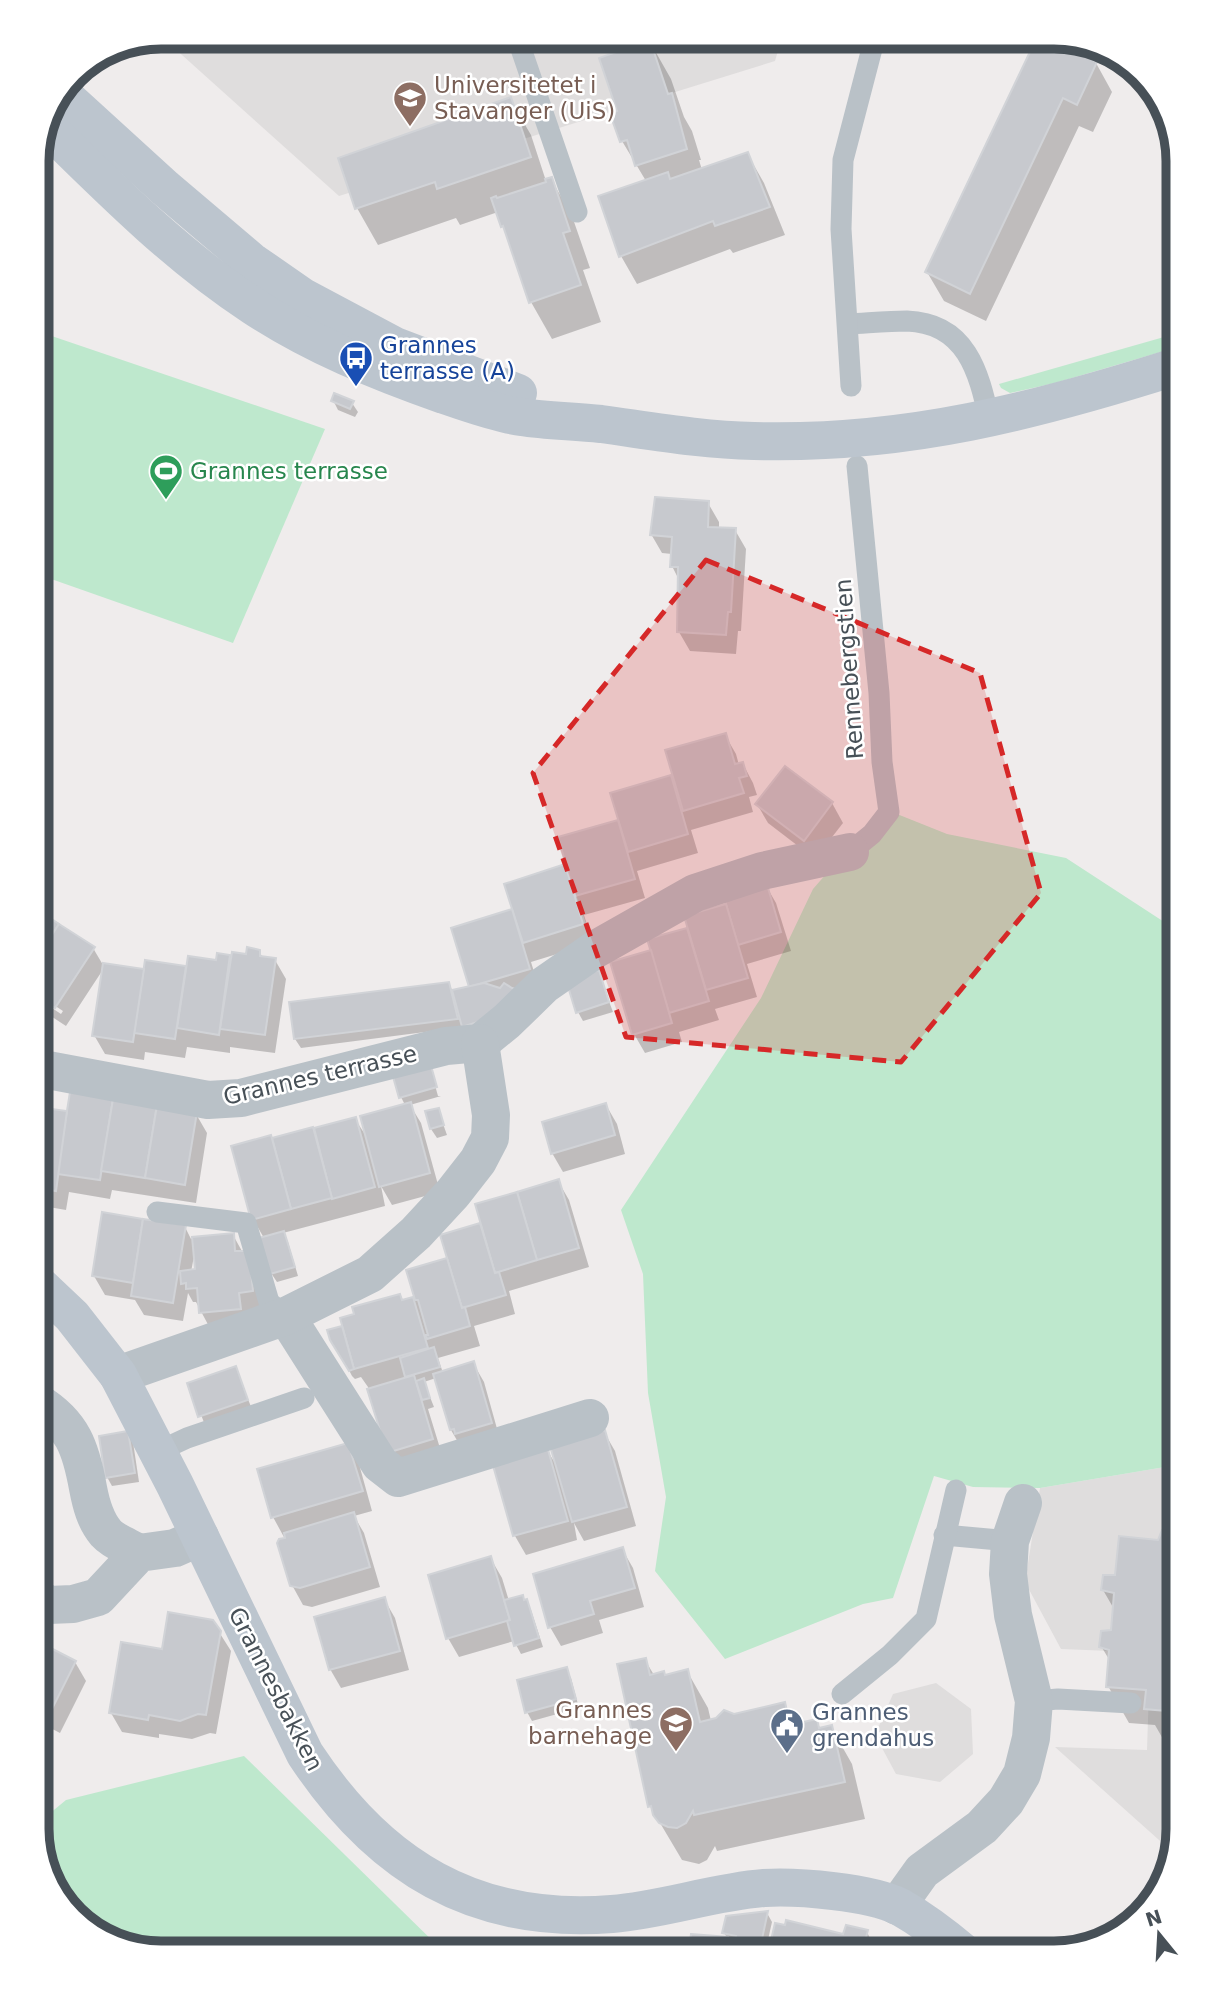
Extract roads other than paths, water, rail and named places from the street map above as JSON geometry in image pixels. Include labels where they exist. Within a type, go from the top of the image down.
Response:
[{"type":"main road","points":[[68,99],[241,253],[303,297],[395,346],[602,425]]},
{"type":"main road","points":[[53,133],[196,264],[255,307],[315,342],[414,385],[519,417],[708,438],[810,441],[866,438],[923,432],[989,419],[1056,403],[1166,370]]},
{"type":"main road","name":"Grannesbakken","points":[[49,1294],[72,1316],[118,1376],[158,1452],[305,1754],[330,1791],[383,1846],[432,1881],[488,1903],[547,1914],[612,1914],[764,1888],[827,1890],[897,1906],[950,1941]]},
{"type":"street","points":[[118,1376],[286,1316],[370,1274],[416,1233],[453,1194],[478,1161],[490,1138],[491,1115],[480,1043],[544,985],[608,942],[695,893],[762,870],[850,852]]},
{"type":"street","name":"Grannes terrasse","points":[[49,1070],[208,1100],[241,1098],[446,1046],[480,1043]]},
{"type":"street","points":[[286,1316],[380,1464],[398,1478],[590,1418]]},
{"type":"street","points":[[49,1409],[71,1432],[82,1458],[94,1515],[108,1535],[139,1553],[175,1548],[200,1537]]},
{"type":"street","points":[[897,1906],[922,1871],[982,1827],[1006,1801],[1022,1774],[1031,1738],[1034,1701],[1013,1615],[1008,1574],[1010,1541],[1023,1503]]},
{"type":"street","points":[[49,1605],[73,1604],[98,1597],[139,1553]]},
{"type":"lane","points":[[521,49],[577,212]]},
{"type":"lane","points":[[851,386],[841,229],[843,160],[872,49]]},
{"type":"lane","points":[[848,324],[921,323],[950,335],[972,361],[981,381],[989,419]]},
{"type":"lane","name":"Rennebergstien","points":[[850,852],[872,834],[889,812],[882,762],[879,693],[857,466]]},
{"type":"lane","points":[[157,1212],[246,1223],[269,1302],[286,1316]]},
{"type":"lane","points":[[158,1452],[187,1438],[304,1398]]},
{"type":"lane","points":[[842,1694],[890,1655],[926,1619],[956,1490]]},
{"type":"lane","points":[[944,1535],[1010,1541]]},
{"type":"lane","points":[[1034,1701],[1058,1699],[1131,1703]]},
{"type":"place","name":"Universitetet i Stavanger (UiS)","points":[[410,128]]},
{"type":"place","name":"Grannes terrasse (A)","points":[[356,388]]},
{"type":"place","name":"Grannes terrasse","points":[[166,501]]},
{"type":"place","name":"Grannes barnehage","points":[[676,1753]]},
{"type":"place","name":"Grannes grendahus","points":[[787,1755]]}]
